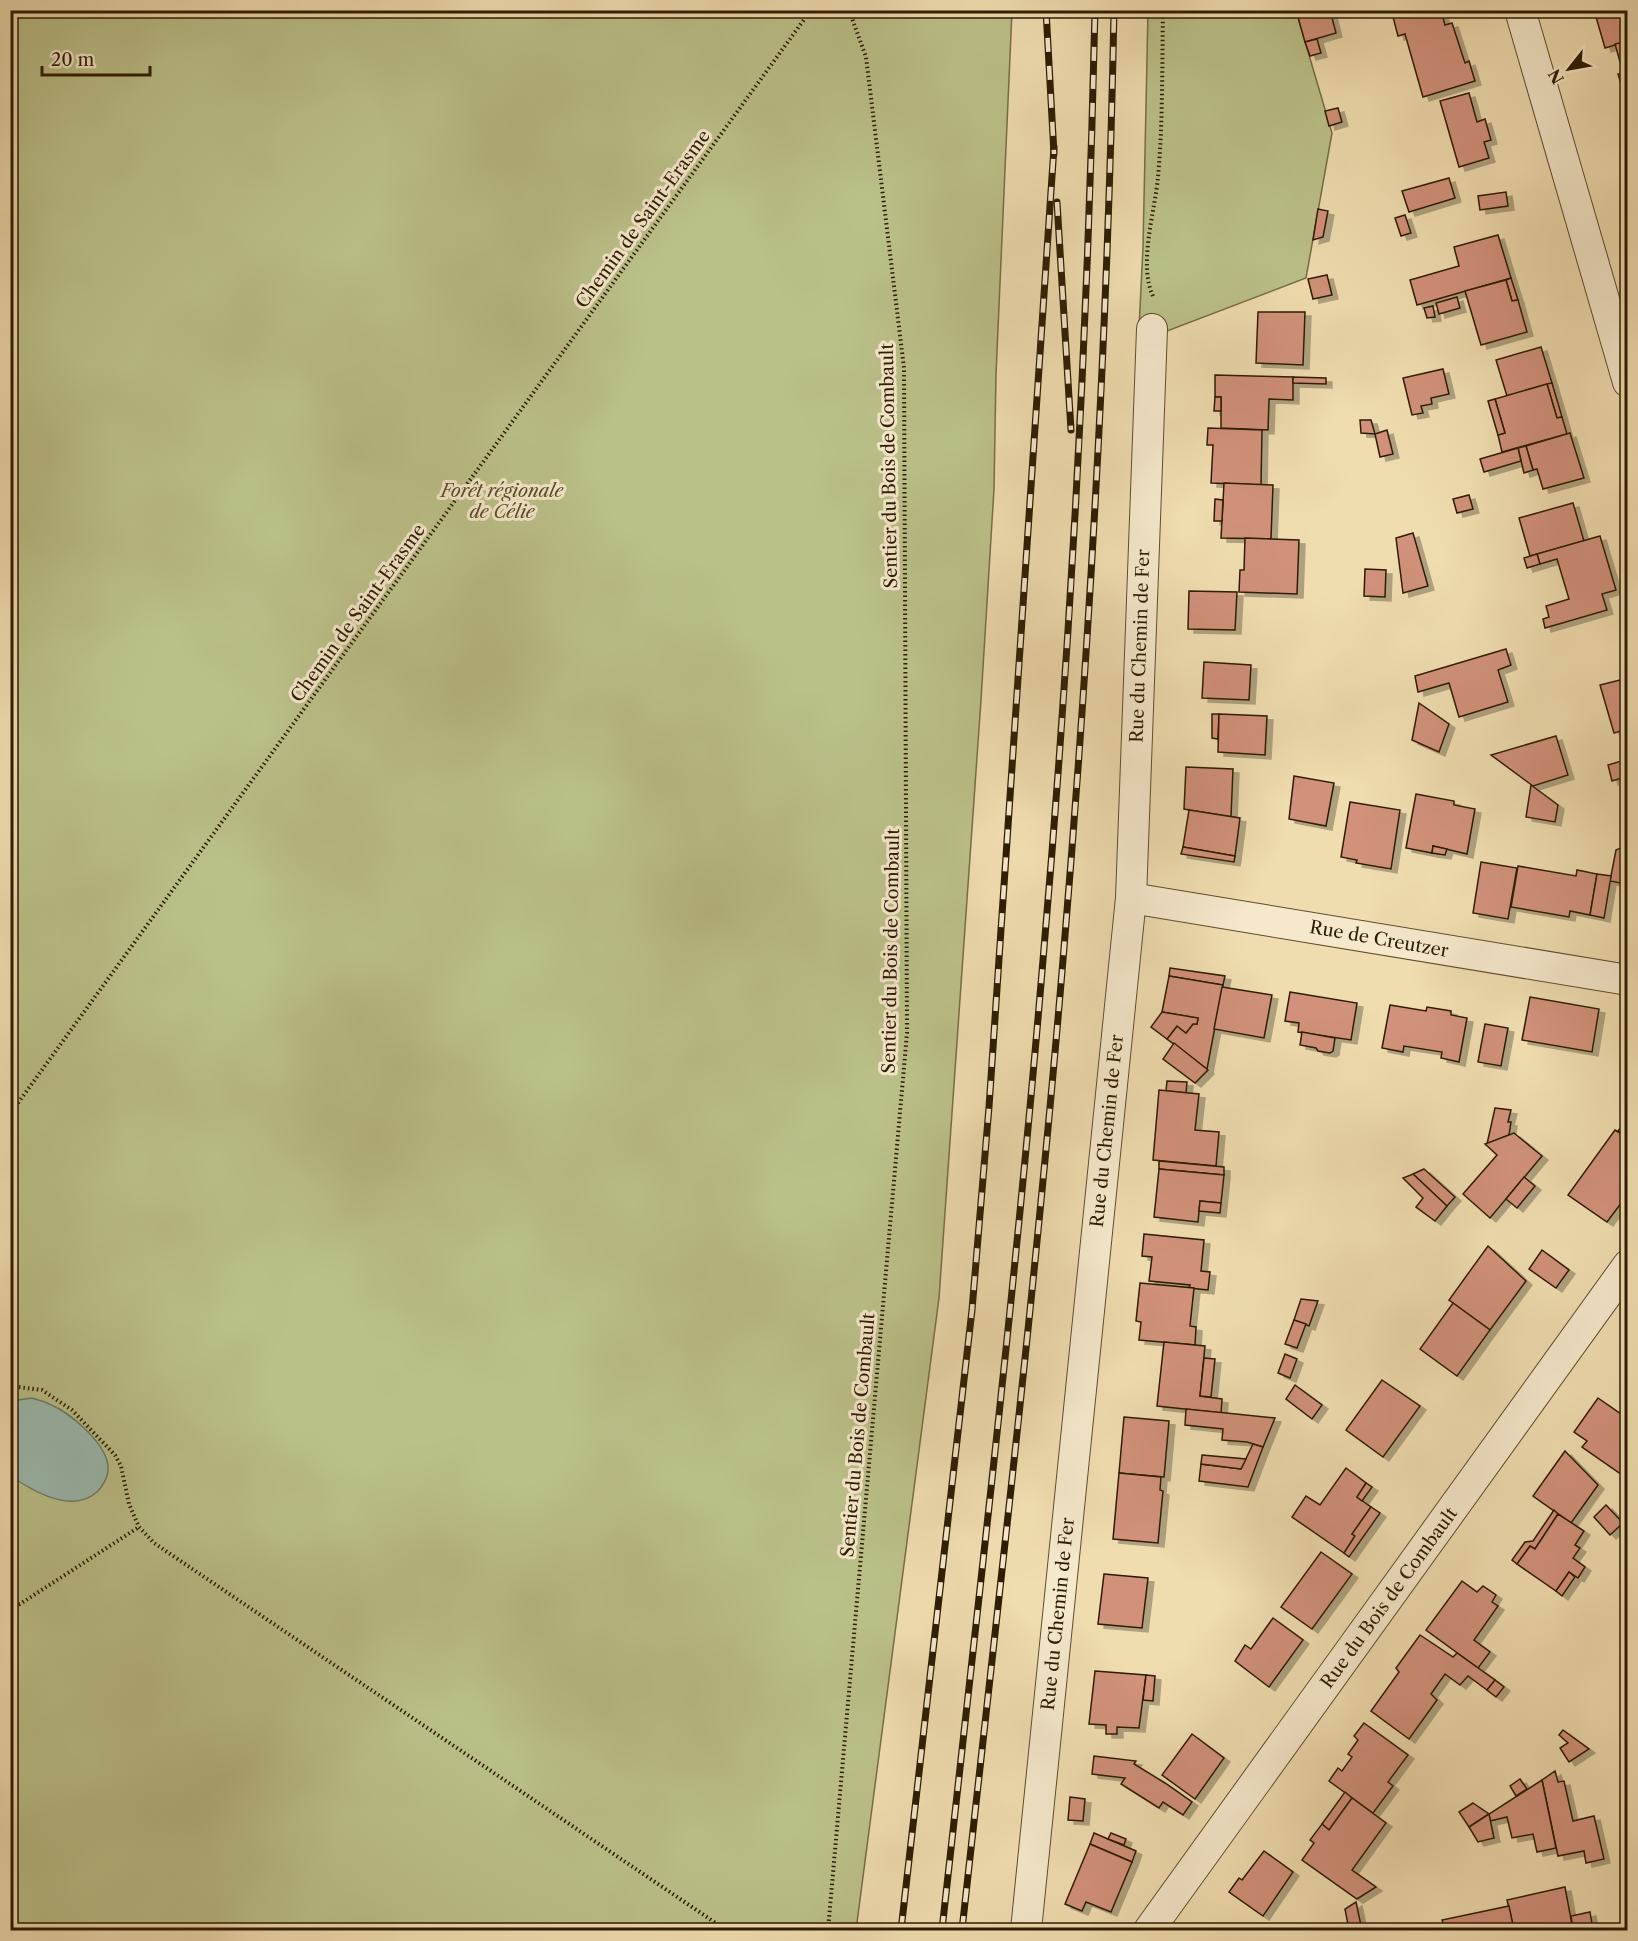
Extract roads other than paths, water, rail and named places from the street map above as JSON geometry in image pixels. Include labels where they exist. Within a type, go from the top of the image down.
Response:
[{"type":"street","points":[[1520,10],[1628,382]]},
{"type":"street","name":"Rue du Chemin de Fer","points":[[1026,1930],[1131,898],[1152,329]]},
{"type":"street","name":"Rue de Creutzer","points":[[1131,898],[1628,980]]},
{"type":"street","name":"Rue du Bois de Combault","points":[[1149,1930],[1628,1265]]},
{"type":"water","points":[[32,1398],[67,1414],[87,1431],[103,1451],[107,1461],[107,1476],[100,1489],[88,1498],[66,1501],[54,1498],[42,1494],[11,1476],[11,1404],[18,1400]]},
{"type":"railway","points":[[1046,10],[1054,154]]},
{"type":"railway","points":[[942,1930],[1009,1317],[1054,831],[1083,362],[1095,10]]},
{"type":"railway","points":[[962,1930],[1029,1317],[1073,831],[1097,479],[1114,10]]},
{"type":"railway","points":[[901,1930],[972,1310],[989,1107],[1054,147]]},
{"type":"railway","points":[[1057,202],[1071,430]]},
{"type":"park label","name":"Forêt régionale de Célie","points":[[502,501]]}]
